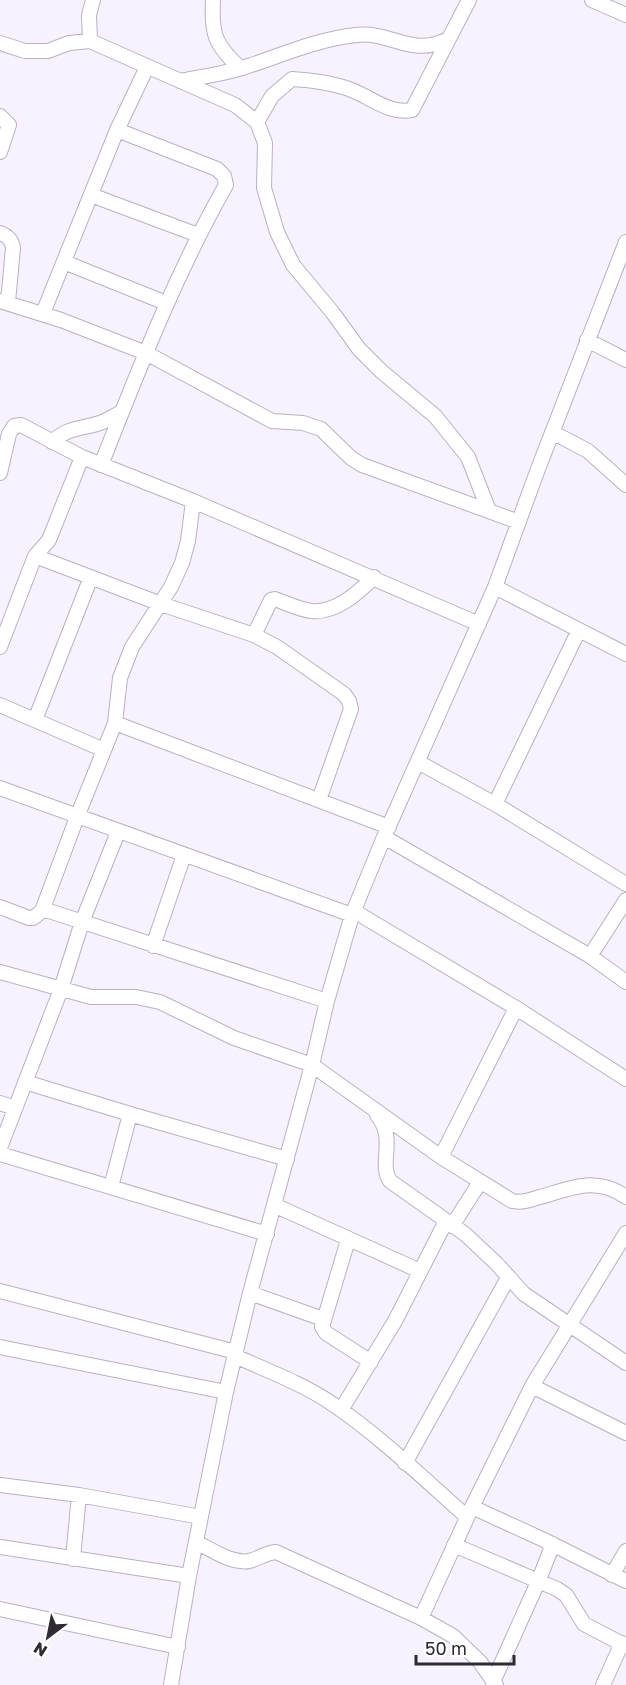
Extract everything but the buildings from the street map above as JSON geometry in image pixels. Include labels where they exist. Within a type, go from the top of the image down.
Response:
[{"type":"street","points":[[90,41],[89,15],[93,0]]},
{"type":"street","points":[[213,0],[213,30],[223,53],[240,68]]},
{"type":"street","points":[[257,122],[272,96],[292,79],[318,81],[345,87],[399,112],[412,110],[469,0]]},
{"type":"street","points":[[592,0],[626,15]]},
{"type":"street","points":[[180,81],[240,68],[336,37],[364,34],[422,47],[449,39]]},
{"type":"street","points":[[0,43],[25,51],[48,51],[69,43],[90,41],[235,105],[257,122],[265,143],[264,188],[277,232],[293,265],[359,349],[381,371],[435,416],[455,440],[468,457],[489,511]]},
{"type":"street","points":[[43,313],[117,130],[147,67]]},
{"type":"street","points":[[0,117],[9,125],[0,152]]},
{"type":"street","points":[[101,465],[166,303],[198,235],[226,185],[224,176],[217,169],[117,130]]},
{"type":"street","points":[[91,195],[198,235]]},
{"type":"street","points":[[0,233],[7,236],[13,248],[4,301],[43,313],[146,353],[272,421],[303,423],[321,429],[351,458],[363,465],[519,522]]},
{"type":"street","points":[[171,1685],[189,1576],[226,1392],[327,1001],[353,913],[386,832],[495,587],[626,242]]},
{"type":"street","points":[[64,262],[166,303]]},
{"type":"street","points":[[587,340],[626,360]]},
{"type":"street","points":[[52,442],[70,429],[101,423],[122,412]]},
{"type":"street","points":[[0,473],[9,434],[14,426],[21,425],[82,457],[193,501],[479,624]]},
{"type":"street","points":[[552,432],[588,451],[626,485]]},
{"type":"street","points":[[0,647],[35,556],[49,540],[82,457]]},
{"type":"street","points":[[0,907],[29,918],[33,918],[42,911],[115,723],[122,672],[132,647],[160,604],[182,563],[188,541],[193,501]]},
{"type":"street","points":[[35,556],[160,604],[254,635],[277,647],[344,694],[351,709],[319,801]]},
{"type":"street","points":[[35,720],[91,577]]},
{"type":"street","points":[[254,635],[271,600],[275,599],[310,611],[321,610],[355,596],[374,578]]},
{"type":"street","points":[[495,587],[626,654]]},
{"type":"street","points":[[495,804],[579,630]]},
{"type":"street","points":[[0,705],[104,750]]},
{"type":"street","points":[[115,723],[319,801],[386,832],[591,956],[626,982]]},
{"type":"street","points":[[418,762],[625,880]]},
{"type":"street","points":[[0,788],[353,913],[516,1008],[626,1079]]},
{"type":"street","points":[[0,1148],[61,989],[82,922],[118,831]]},
{"type":"street","points":[[153,946],[184,855]]},
{"type":"street","points":[[591,956],[626,900]]},
{"type":"street","points":[[42,911],[49,911],[327,1001]]},
{"type":"street","points":[[0,972],[91,997],[136,997],[160,1002],[234,1038],[312,1065],[441,1157],[503,1197],[518,1202],[588,1184],[606,1186],[626,1197]]},
{"type":"street","points":[[441,1157],[516,1008]]},
{"type":"street","points":[[25,1082],[287,1159]]},
{"type":"street","points":[[0,1103],[15,1108]]},
{"type":"street","points":[[372,1108],[386,1128],[388,1144],[386,1174],[390,1181],[449,1223],[496,1263],[524,1294],[626,1364]]},
{"type":"street","points":[[111,1187],[130,1114]]},
{"type":"street","points":[[0,1154],[267,1234]]},
{"type":"street","points":[[341,1410],[396,1321],[420,1271],[449,1223],[480,1182]]},
{"type":"street","points":[[274,1206],[420,1271]]},
{"type":"street","points":[[421,1618],[469,1512],[532,1386],[626,1233]]},
{"type":"street","points":[[348,1240],[322,1327],[326,1333],[371,1362]]},
{"type":"street","points":[[405,1462],[508,1278]]},
{"type":"street","points":[[0,1291],[235,1354],[283,1377],[341,1410],[469,1512],[553,1544],[626,1581]]},
{"type":"street","points":[[250,1293],[323,1319]]},
{"type":"street","points":[[0,1347],[226,1392]]},
{"type":"street","points":[[532,1386],[626,1433]]},
{"type":"street","points":[[0,1485],[79,1495],[201,1517]]},
{"type":"street","points":[[73,1559],[79,1495]]},
{"type":"street","points":[[196,1542],[236,1561],[252,1560],[262,1554],[276,1552],[421,1618],[453,1636],[480,1662],[489,1681]]},
{"type":"street","points":[[489,1681],[538,1582],[553,1544]]},
{"type":"street","points":[[454,1545],[566,1595],[584,1624],[624,1644],[603,1685]]},
{"type":"street","points":[[0,1547],[189,1576]]},
{"type":"street","points":[[612,1575],[626,1551]]},
{"type":"street","points":[[0,1609],[178,1647]]}]
